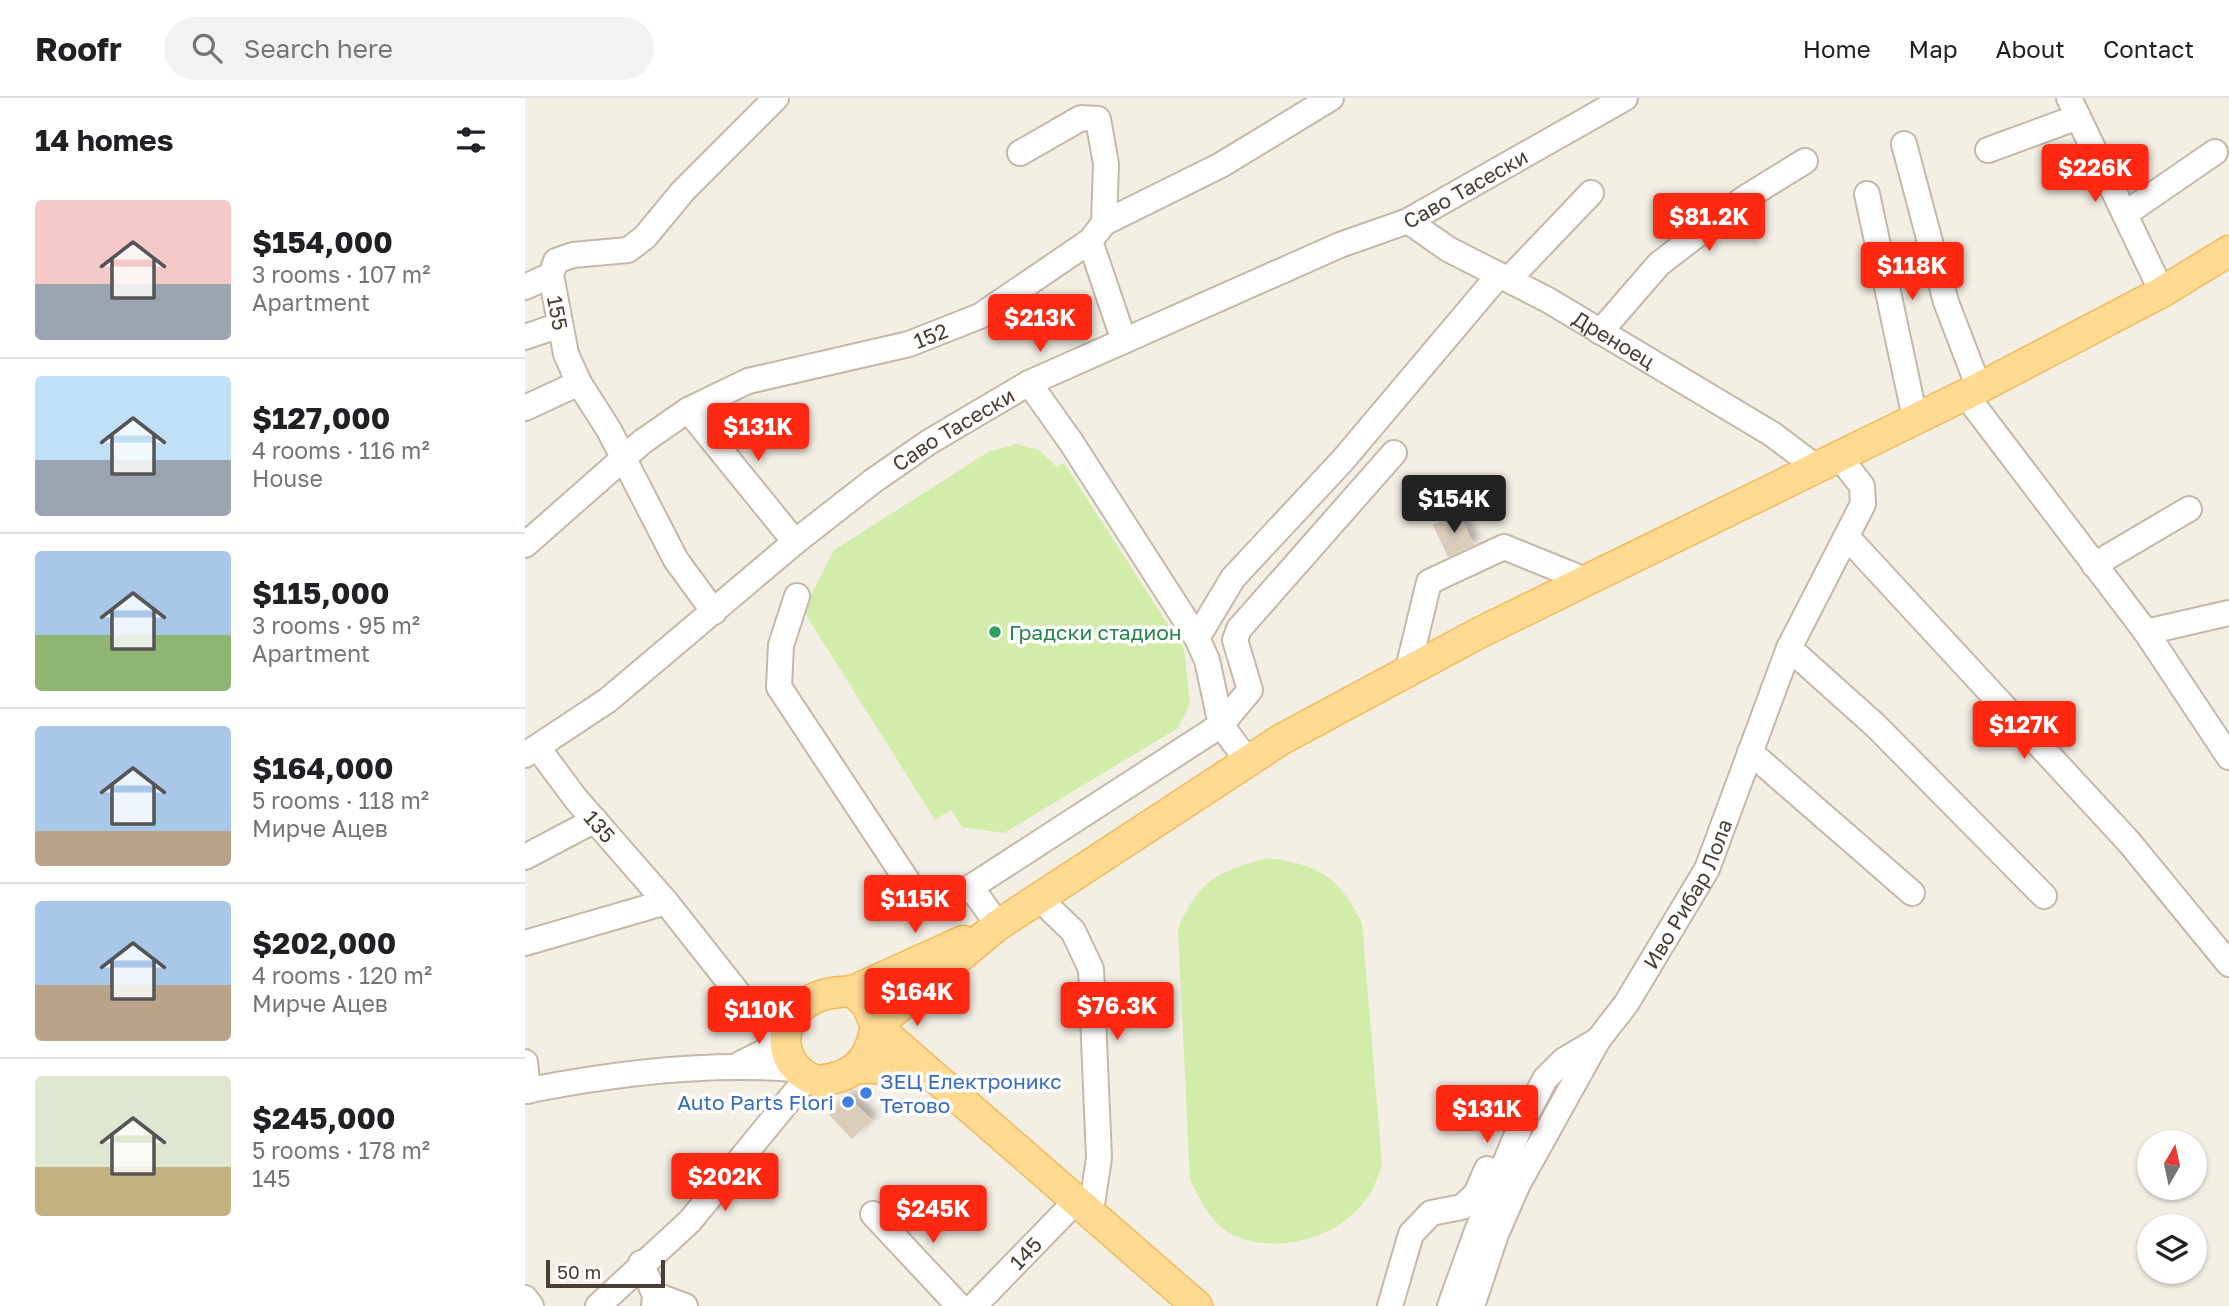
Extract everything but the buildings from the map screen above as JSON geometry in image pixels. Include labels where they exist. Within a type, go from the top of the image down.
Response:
[{"type":"main road","points":[[998,925],[853,991],[823,995],[801,1008],[787,1029],[784,1042],[786,1055],[801,1074],[817,1081],[833,1080],[856,1068],[873,1047],[876,1026],[998,925],[1247,760],[1363,694],[1972,391],[2162,292],[2229,251]]},
{"type":"main road","points":[[853,991],[867,1005],[876,1026],[1197,1306]]},
{"type":"main road","points":[[856,1068],[924,1068]]},
{"type":"street","name":"155","points":[[714,612],[676,560],[624,460],[579,383],[566,354],[551,275],[556,261],[573,255],[628,250],[645,237],[683,191],[776,98]]},
{"type":"street","name":"152","points":[[525,545],[642,442],[688,410],[748,381],[909,344],[980,316],[1097,232],[1221,165],[1331,98]]},
{"type":"street","name":"Саво Тасески","points":[[532,751],[608,699],[795,542],[884,473],[1029,383],[1340,245],[1408,221],[1625,98]]},
{"type":"street","points":[[1988,150],[2076,104],[2162,292]]},
{"type":"street","points":[[1020,153],[1081,118],[1098,119],[1106,164],[1097,232],[1124,341]]},
{"type":"street","points":[[1904,144],[1972,391],[2094,565],[2145,632],[2229,757]]},
{"type":"street","points":[[2125,214],[2215,152]]},
{"type":"street","points":[[1600,332],[1659,264],[1742,200],[1805,161]]},
{"type":"street","points":[[1197,638],[1233,578],[1343,460],[1504,277],[1591,192]]},
{"type":"street","points":[[1867,194],[1915,418]]},
{"type":"street","name":"Дреноец","points":[[1408,221],[1448,249],[1504,277],[1772,434],[1827,461]]},
{"type":"street","points":[[525,287],[551,275]]},
{"type":"street","points":[[525,337],[560,326]]},
{"type":"street","points":[[525,408],[579,383]]},
{"type":"street","points":[[1029,383],[1071,442],[1197,638],[1207,660],[1221,725],[1247,760]]},
{"type":"street","points":[[688,410],[795,542]]},
{"type":"street","points":[[797,596],[781,645],[779,687],[914,891],[951,896],[971,887],[1221,725],[1249,690],[1235,640],[1239,629],[1394,453]]},
{"type":"street","name":"Иво Рибар Лола","points":[[1450,1306],[1520,1126],[1545,1079],[1564,1060],[1598,1041],[1633,993],[1707,869],[1790,648],[1863,504],[1861,486],[1827,461]]},
{"type":"street","points":[[2094,565],[2189,509]]},
{"type":"street","points":[[1847,537],[2129,842],[2229,964]]},
{"type":"street","points":[[1407,673],[1429,582],[1504,547],[1588,581]]},
{"type":"street","points":[[2145,632],[2229,612]]},
{"type":"street","points":[[1790,648],[1876,726],[2045,896]]},
{"type":"street","name":"135","points":[[532,751],[666,902],[741,997],[784,1042]]},
{"type":"street","points":[[1750,752],[1912,893]]},
{"type":"street","points":[[525,857],[595,820]]},
{"type":"street","points":[[971,887],[998,925]]},
{"type":"street","points":[[1044,895],[1051,910],[1073,931],[1091,970],[1099,1158],[1084,1205]]},
{"type":"street","points":[[525,943],[666,902]]},
{"type":"street","points":[[1472,1306],[1496,1234],[1518,1184],[1598,1041]]},
{"type":"street","points":[[738,1065],[784,1042]]},
{"type":"street","points":[[525,1062],[527,1091],[619,1077],[738,1065],[801,1074],[690,1221],[641,1263],[599,1306]]},
{"type":"street","points":[[1390,1306],[1411,1234],[1431,1213],[1462,1207],[1476,1194],[1506,1131],[1520,1126]]},
{"type":"street","name":"145","points":[[974,1306],[1084,1205]]},
{"type":"street","points":[[873,1214],[959,1306]]},
{"type":"street","points":[[641,1263],[655,1300],[685,1306]]},
{"type":"street","points":[[525,1298],[531,1306]]},
{"type":"green space","name":"Градски стадион","points":[[1016,444],[1039,450],[1057,467],[1064,463],[1184,649],[1190,703],[1178,728],[1004,833],[962,827],[951,810],[935,820],[806,615],[811,595],[834,550],[990,451]]},
{"type":"green space","points":[[1268,858],[1301,864],[1325,876],[1345,894],[1362,923],[1382,1165],[1369,1195],[1358,1210],[1343,1222],[1308,1239],[1270,1244],[1251,1241],[1226,1231],[1207,1211],[1190,1180],[1178,929],[1194,899],[1212,880],[1222,873]]},
{"type":"place","name":"Градски стадион","points":[[995,632]]},
{"type":"place","name":"ЗЕЦ Електроникс Тетово","points":[[866,1093]]},
{"type":"place","name":"Auto Parts Flori","points":[[848,1102]]}]
